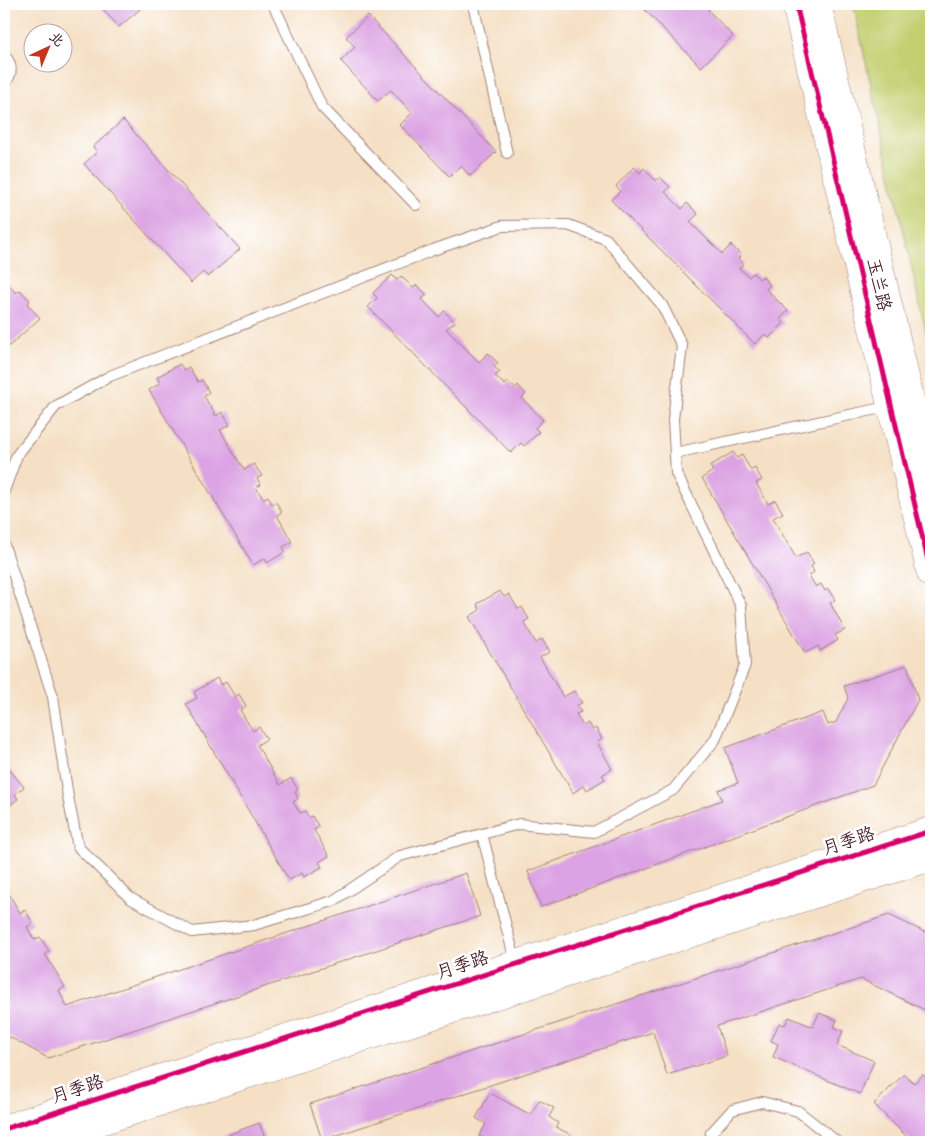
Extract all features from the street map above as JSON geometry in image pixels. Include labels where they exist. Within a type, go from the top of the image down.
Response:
[{"type":"street","name":"玉兰路","points":[[796,4],[931,573]]},
{"type":"street","name":"玉兰路","points":[[817,4],[931,487]]},
{"type":"street","name":"月季路","points":[[4,1129],[931,831]]},
{"type":"street","name":"月季路","points":[[34,1142],[931,857]]},
{"type":"lane","points":[[273,4],[322,107],[416,205]]},
{"type":"lane","points":[[473,4],[507,153]]},
{"type":"lane","points":[[4,55],[11,67],[9,79],[4,84]]},
{"type":"lane","points":[[4,491],[18,454],[56,406],[110,376],[424,254],[502,226],[568,225],[606,239],[662,305],[682,346],[673,419],[676,472],[741,606],[745,666],[715,740],[673,790],[594,832],[519,824],[400,856],[333,901],[254,925],[192,932],[130,898],[78,847],[68,797],[53,697],[4,549]]},
{"type":"lane","points":[[675,453],[892,406]]},
{"type":"lane","points":[[482,834],[516,965]]},
{"type":"lane","points":[[709,1142],[711,1133],[732,1110],[762,1102],[798,1111],[837,1142]]},
{"type":"green space","points":[[853,4],[931,4],[931,355]]},
{"type":"building","points":[[98,4],[146,4],[119,27]]},
{"type":"building","points":[[639,4],[714,4],[708,10],[733,36],[701,67]]},
{"type":"building","points":[[368,16],[496,152],[470,176],[461,166],[450,177],[400,125],[412,113],[391,90],[378,101],[341,61],[355,47],[346,37]]},
{"type":"building","points":[[123,120],[240,249],[208,277],[203,272],[191,283],[84,164],[97,152],[93,147]]},
{"type":"building","points":[[634,167],[640,173],[644,168],[656,181],[660,177],[670,187],[665,192],[682,209],[687,203],[698,214],[690,222],[722,254],[731,245],[741,255],[738,258],[744,264],[739,268],[749,277],[753,273],[759,279],[762,276],[770,285],[766,289],[788,311],[780,319],[784,323],[769,338],[765,334],[755,344],[611,200],[620,191],[616,186]]},
{"type":"building","points":[[392,275],[397,280],[401,276],[413,288],[417,285],[427,295],[422,299],[439,317],[444,311],[455,322],[446,329],[479,362],[488,353],[498,363],[494,367],[500,372],[495,376],[505,385],[508,382],[515,388],[518,385],[526,394],[522,398],[543,420],[535,428],[539,432],[524,446],[521,443],[511,453],[368,307],[377,298],[373,293]]},
{"type":"building","points":[[4,279],[16,293],[20,290],[30,301],[27,304],[40,318],[5,350],[4,348]]},
{"type":"building","points":[[180,364],[184,370],[189,367],[198,382],[202,380],[209,392],[204,396],[216,416],[222,412],[230,425],[220,430],[244,470],[254,464],[262,476],[257,478],[261,485],[256,487],[263,499],[268,496],[272,504],[276,502],[282,512],[277,515],[292,542],[283,547],[285,552],[267,563],[265,558],[253,565],[149,390],[160,383],[157,377]]},
{"type":"building","points":[[733,452],[737,458],[742,455],[751,470],[755,468],[762,480],[756,483],[768,504],[775,500],[783,513],[773,518],[796,558],[807,552],[814,564],[811,566],[814,572],[809,576],[816,587],[821,584],[825,591],[828,589],[835,600],[830,603],[845,630],[835,635],[838,640],[820,651],[818,646],[805,653],[702,478],[713,471],[710,466]]},
{"type":"building","points":[[500,591],[504,597],[509,594],[518,609],[522,607],[529,619],[524,622],[536,643],[542,639],[550,652],[540,657],[563,697],[574,691],[582,703],[577,705],[581,712],[576,714],[583,726],[588,723],[592,730],[596,728],[602,739],[597,742],[612,769],[602,775],[605,779],[587,790],[584,785],[573,793],[469,617],[480,610],[477,604]]},
{"type":"building","points":[[907,665],[918,700],[873,785],[541,907],[528,871],[722,800],[718,790],[738,783],[725,748],[823,712],[828,725],[836,722],[848,698],[844,686]]},
{"type":"building","points":[[217,678],[221,685],[226,682],[235,697],[239,694],[246,706],[240,710],[253,731],[259,727],[267,739],[257,745],[280,785],[291,778],[298,790],[295,792],[298,799],[293,802],[300,813],[305,811],[309,818],[312,816],[319,827],[314,830],[329,856],[319,862],[322,867],[304,877],[302,873],[289,880],[186,704],[197,698],[194,692]]},
{"type":"building","points":[[4,752],[9,759],[4,763]]},
{"type":"building","points":[[4,763],[24,787],[15,794],[18,799],[4,810]]},
{"type":"building","points":[[466,873],[480,916],[48,1058],[4,1034],[5,887],[20,913],[25,910],[33,923],[27,927],[34,940],[40,937],[49,951],[45,954],[65,987],[59,990],[67,1007]]},
{"type":"building","points":[[889,915],[931,935],[931,1013],[861,979],[717,1026],[727,1056],[667,1075],[653,1032],[322,1140],[310,1104]]},
{"type":"building","points":[[819,1013],[837,1020],[834,1027],[843,1031],[837,1045],[874,1061],[860,1094],[773,1057],[778,1044],[771,1041],[779,1023],[785,1025],[789,1017],[813,1027]]},
{"type":"building","points":[[904,1074],[914,1083],[923,1075],[931,1082],[931,1142],[912,1142],[874,1104]]},
{"type":"building","points":[[490,1093],[531,1115],[539,1100],[554,1108],[549,1117],[558,1123],[556,1127],[584,1142],[491,1142],[479,1136],[486,1124],[476,1118]]},
{"type":"building","points":[[259,1123],[267,1142],[208,1142]]},
{"type":"cycle path","points":[[796,4],[931,573]]},
{"type":"cycle path","points":[[4,1129],[931,831]]}]
